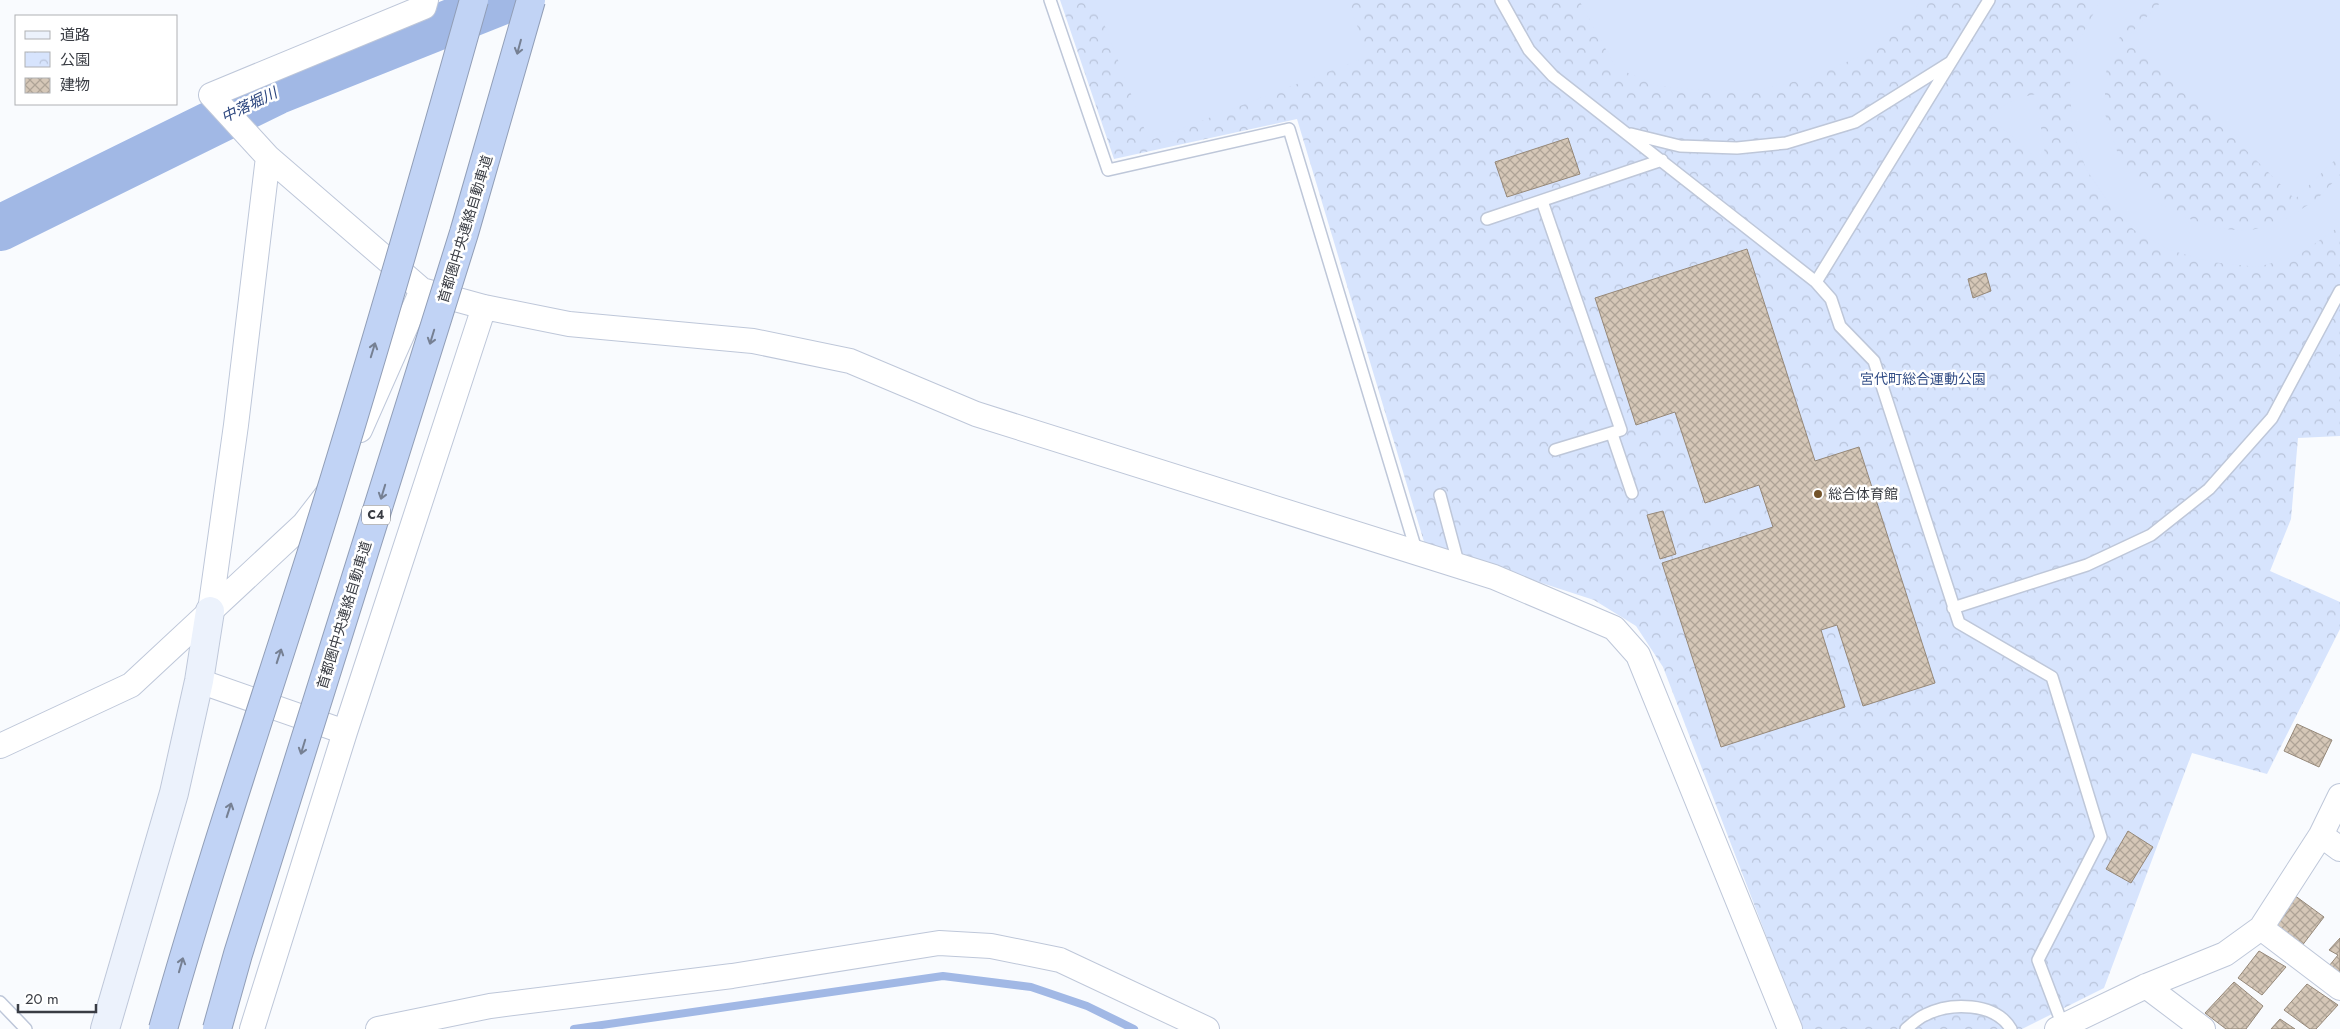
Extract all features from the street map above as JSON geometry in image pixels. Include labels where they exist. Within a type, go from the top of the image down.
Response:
[{"type":"highway","points":[[162,1029],[190,932],[312,552],[412,220],[474,0]]},
{"type":"highway","name":"首都圏中央連絡自動車道","points":[[217,1029],[238,954],[464,233],[531,0]]},
{"type":"street","points":[[426,0],[424,7],[211,94],[268,157],[422,290],[484,307],[569,324],[752,340],[850,361],[976,414],[1494,577],[1614,628],[1638,655],[1790,1029]]},
{"type":"street","points":[[105,1029],[174,793],[199,681],[237,416],[268,157]]},
{"type":"street","points":[[0,746],[132,685],[304,524],[338,480],[422,290]]},
{"type":"street","points":[[252,1029],[345,732],[484,307]]},
{"type":"street","points":[[199,681],[345,732]]},
{"type":"street","points":[[2060,1027],[2146,986],[2225,954],[2261,928],[2321,835],[2340,796]]},
{"type":"street","points":[[2321,835],[2340,849]]},
{"type":"street","points":[[2261,928],[2340,988]]},
{"type":"street","points":[[378,1029],[490,1006],[732,976],[939,943],[991,946],[1060,960],[1207,1029]]},
{"type":"street","points":[[2146,986],[2203,1029]]},
{"type":"lane","points":[[1050,0],[1108,170],[1289,129],[1418,554]]},
{"type":"lane","points":[[1501,0],[1529,50],[1553,76],[1816,282],[1831,299],[1840,326],[1874,361],[1959,623],[2052,677],[2101,837],[2038,960],[2060,1027]]},
{"type":"lane","points":[[1816,282],[1989,0]]},
{"type":"lane","points":[[1625,132],[1680,146],[1737,148],[1786,144],[1855,122],[1951,62]]},
{"type":"lane","points":[[1486,218],[1662,160]]},
{"type":"lane","points":[[1542,201],[1621,430],[1555,450]]},
{"type":"lane","points":[[1953,608],[2087,565],[2151,535],[2209,489],[2272,418],[2340,291]]},
{"type":"lane","points":[[1612,434],[1632,493]]},
{"type":"lane","points":[[1440,495],[1459,567]]},
{"type":"lane","points":[[0,1002],[26,1029]]},
{"type":"lane","points":[[1906,1029],[1925,1015],[1949,1007],[1973,1008],[1992,1012],[2007,1022],[2011,1029]]},
{"type":"green space","name":"宮代町総合運動公園","points":[[1060,0],[2340,0],[2340,436],[2298,438],[2291,519],[2270,571],[2340,602],[2340,629],[2267,774],[2192,753],[2104,988],[2022,1029],[1802,1029],[1663,667],[1636,626],[1594,600],[1425,545],[1297,119],[1114,159]]},
{"type":"green space","points":[[1095,0],[1347,0],[1369,56],[1149,141]]},
{"type":"green space","points":[[1579,0],[1922,0],[1899,27],[1856,58],[1809,78],[1760,90],[1709,91],[1660,86],[1616,68]]},
{"type":"green space","points":[[2101,0],[2153,0],[2129,24],[2113,47],[2105,76],[2105,114],[2117,151],[2134,179],[2158,203],[2182,216],[2214,228],[2248,231],[2281,222],[2316,200],[2340,175],[2340,226],[2297,256],[2258,267],[2211,262],[2170,250],[2134,230],[2110,205],[2086,169],[2072,128],[2070,83],[2079,40]]},
{"type":"green space","points":[[2163,0],[2340,0],[2340,155],[2295,199],[2130,34]]},
{"type":"green space","points":[[2036,94],[2047,168],[1990,117],[2000,108],[2011,102]]},
{"type":"building","points":[[1568,138],[1580,174],[1507,197],[1495,162]]},
{"type":"building","name":"総合体育館","points":[[1747,249],[1815,461],[1859,447],[1935,683],[1863,706],[1837,625],[1821,630],[1845,707],[1721,747],[1662,563],[1773,527],[1759,485],[1705,503],[1675,412],[1636,425],[1595,298]]},
{"type":"building","points":[[1986,273],[1991,291],[1973,298],[1968,279]]},
{"type":"building","points":[[1663,511],[1676,554],[1660,559],[1647,515]]},
{"type":"building","points":[[2297,724],[2332,740],[2319,767],[2284,751]]},
{"type":"building","points":[[2128,831],[2153,847],[2131,883],[2106,869]]},
{"type":"building","points":[[2294,895],[2324,917],[2301,947],[2273,927]]},
{"type":"building","points":[[2340,938],[2340,977],[2329,966],[2338,955],[2329,950]]},
{"type":"building","points":[[2259,951],[2286,967],[2262,995],[2238,978]]},
{"type":"building","points":[[2234,982],[2263,1006],[2246,1029],[2226,1029],[2205,1013]]},
{"type":"building","points":[[2307,984],[2338,1005],[2316,1029],[2310,1029],[2284,1010]]},
{"type":"building","points":[[2280,1019],[2295,1029],[2271,1029]]},
{"type":"waterway","name":"中落堀川","points":[[0,228],[276,92],[506,0]]},
{"type":"waterway","points":[[574,1029],[943,976],[1031,987],[1087,1006],[1134,1029]]},
{"type":"place","name":"総合体育館","points":[[1818,494]]}]
